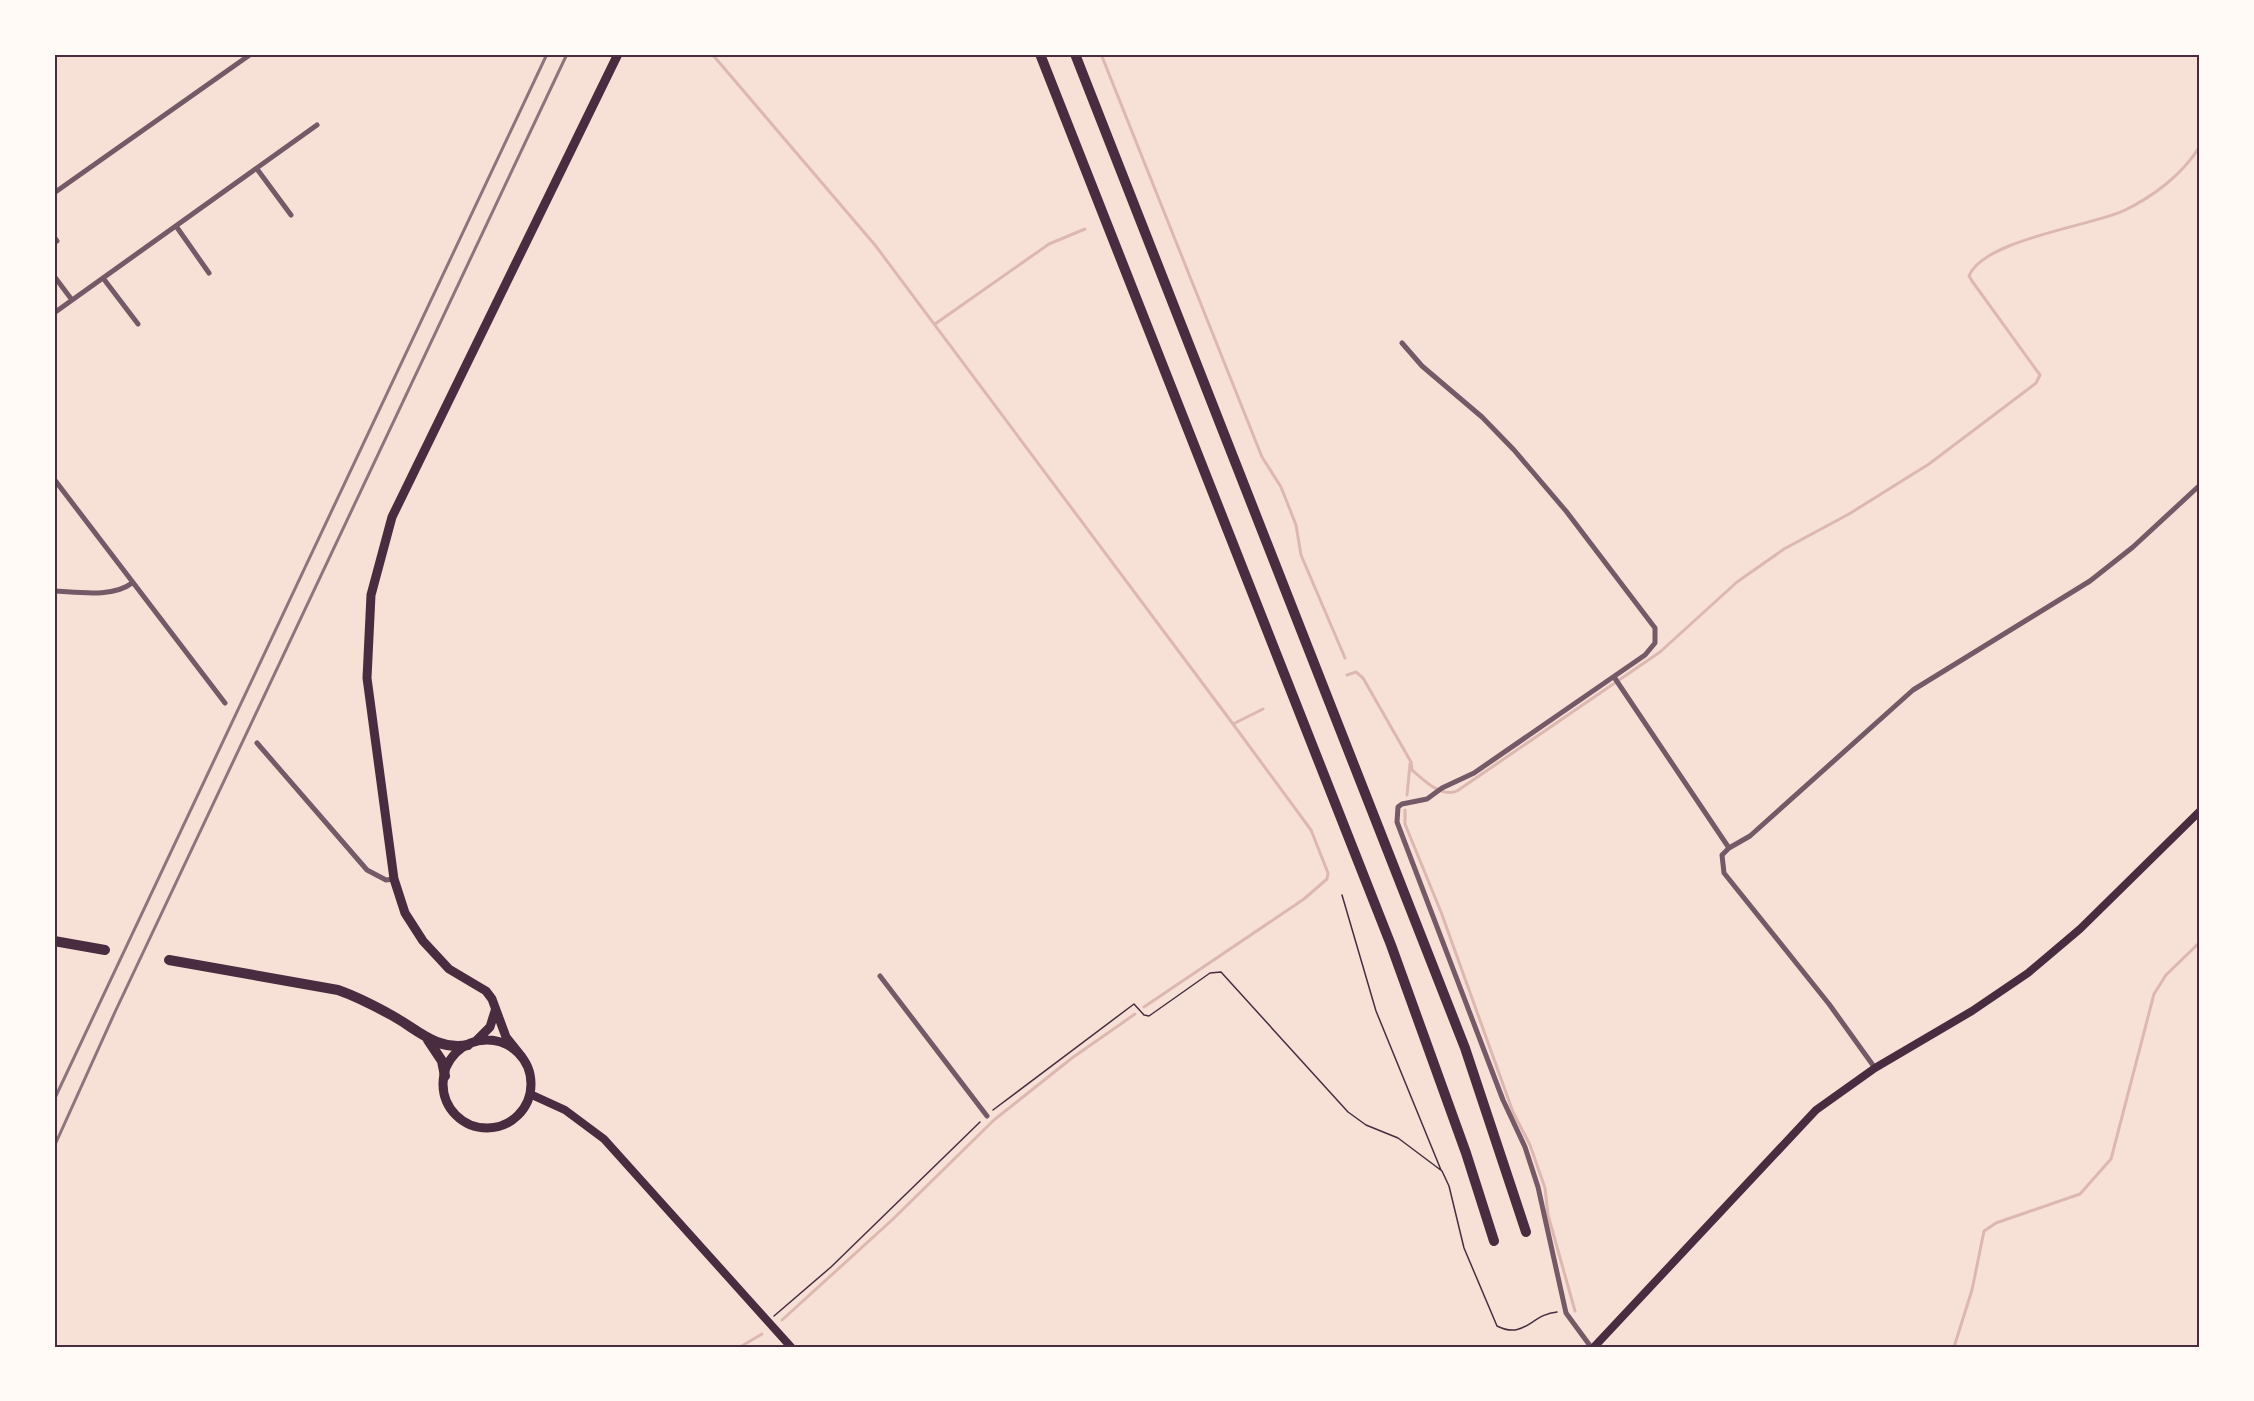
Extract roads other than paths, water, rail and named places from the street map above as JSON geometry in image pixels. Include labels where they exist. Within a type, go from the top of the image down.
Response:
[{"type":"highway","points":[[1040,54],[1382,924],[1466,1152],[1494,1241]]},
{"type":"highway","points":[[1075,54],[1461,1037],[1526,1232]]},
{"type":"highway","points":[[54,941],[105,950]]},
{"type":"highway","points":[[168,960],[338,990],[363,999],[426,1038],[448,1046],[471,1044]]},
{"type":"highway","points":[[426,1038],[442,1061],[445,1076]]},
{"type":"main road","points":[[495,1009],[490,1027],[450,1061],[445,1076],[445,1097],[450,1106],[464,1121],[483,1128],[504,1125],[513,1120],[526,1104],[530,1094],[528,1068],[506,1037],[495,1009],[486,991],[449,969],[423,941],[405,913],[394,879],[367,678],[371,595],[379,557],[392,517],[618,54]]},
{"type":"main road","points":[[1593,1347],[1788,1136],[1816,1110],[1875,1068],[1984,1004],[2030,971],[2080,929],[2200,811]]},
{"type":"main road","points":[[471,1044],[495,1041],[505,1044],[522,1057]]},
{"type":"main road","points":[[530,1094],[565,1110],[604,1138],[791,1347]]},
{"type":"street","points":[[54,193],[251,54]]},
{"type":"street","points":[[54,313],[317,126]]},
{"type":"street","points":[[257,169],[291,215]]},
{"type":"street","points":[[176,226],[209,273]]},
{"type":"street","points":[[54,237],[57,241],[54,243]]},
{"type":"street","points":[[54,276],[72,300]]},
{"type":"street","points":[[103,278],[138,324]]},
{"type":"street","points":[[1402,343],[1422,366],[1482,417],[1514,450],[1566,511],[1651,620],[1656,636],[1645,656],[1474,773],[1418,802],[1398,807],[1397,822],[1503,1100],[1525,1147],[1538,1187],[1566,1313],[1593,1347]]},
{"type":"street","points":[[54,478],[225,703]]},
{"type":"street","points":[[1875,1068],[1829,1004],[1724,873],[1722,855],[1729,848],[1750,836],[1913,690],[2091,581],[2133,547],[2200,485]]},
{"type":"street","points":[[54,591],[106,592],[132,583]]},
{"type":"street","points":[[1615,678],[1729,848]]},
{"type":"street","points":[[257,743],[368,870],[386,880],[394,879]]},
{"type":"street","points":[[880,976],[987,1116]]},
{"type":"waterway","points":[[712,54],[875,245],[1233,724]]},
{"type":"waterway","points":[[1101,54],[1262,457],[1281,487],[1296,525],[1301,555],[1345,658]]},
{"type":"waterway","points":[[1347,675],[1356,672],[1363,678],[1411,762],[1412,770],[1439,790],[1451,793],[1457,791],[1660,652],[1737,582],[1784,549],[1849,514],[1929,464],[2036,383],[2040,375],[1969,276],[1978,263],[1994,253],[2039,236],[2107,217],[2134,205],[2156,192],[2176,175],[2200,146]]},
{"type":"waterway","points":[[935,324],[1049,244],[1085,229]]},
{"type":"waterway","points":[[1144,1007],[1304,899],[1327,879],[1328,873],[1311,830],[1233,724],[1263,709]]},
{"type":"waterway","points":[[1407,795],[1410,764]]},
{"type":"waterway","points":[[1405,810],[1405,824],[1441,912],[1513,1112],[1530,1145],[1545,1188],[1548,1215],[1575,1311]]},
{"type":"waterway","points":[[1954,1347],[1972,1290],[1984,1231],[1996,1223],[2080,1194],[2111,1159],[2154,994],[2166,975],[2200,942]]},
{"type":"waterway","points":[[782,1320],[892,1220],[994,1120],[1072,1058],[1135,1014]]},
{"type":"waterway","points":[[740,1347],[762,1334]]},
{"type":"railway","points":[[54,1100],[547,54]]},
{"type":"railway","points":[[54,1147],[115,1012],[567,54]]}]
